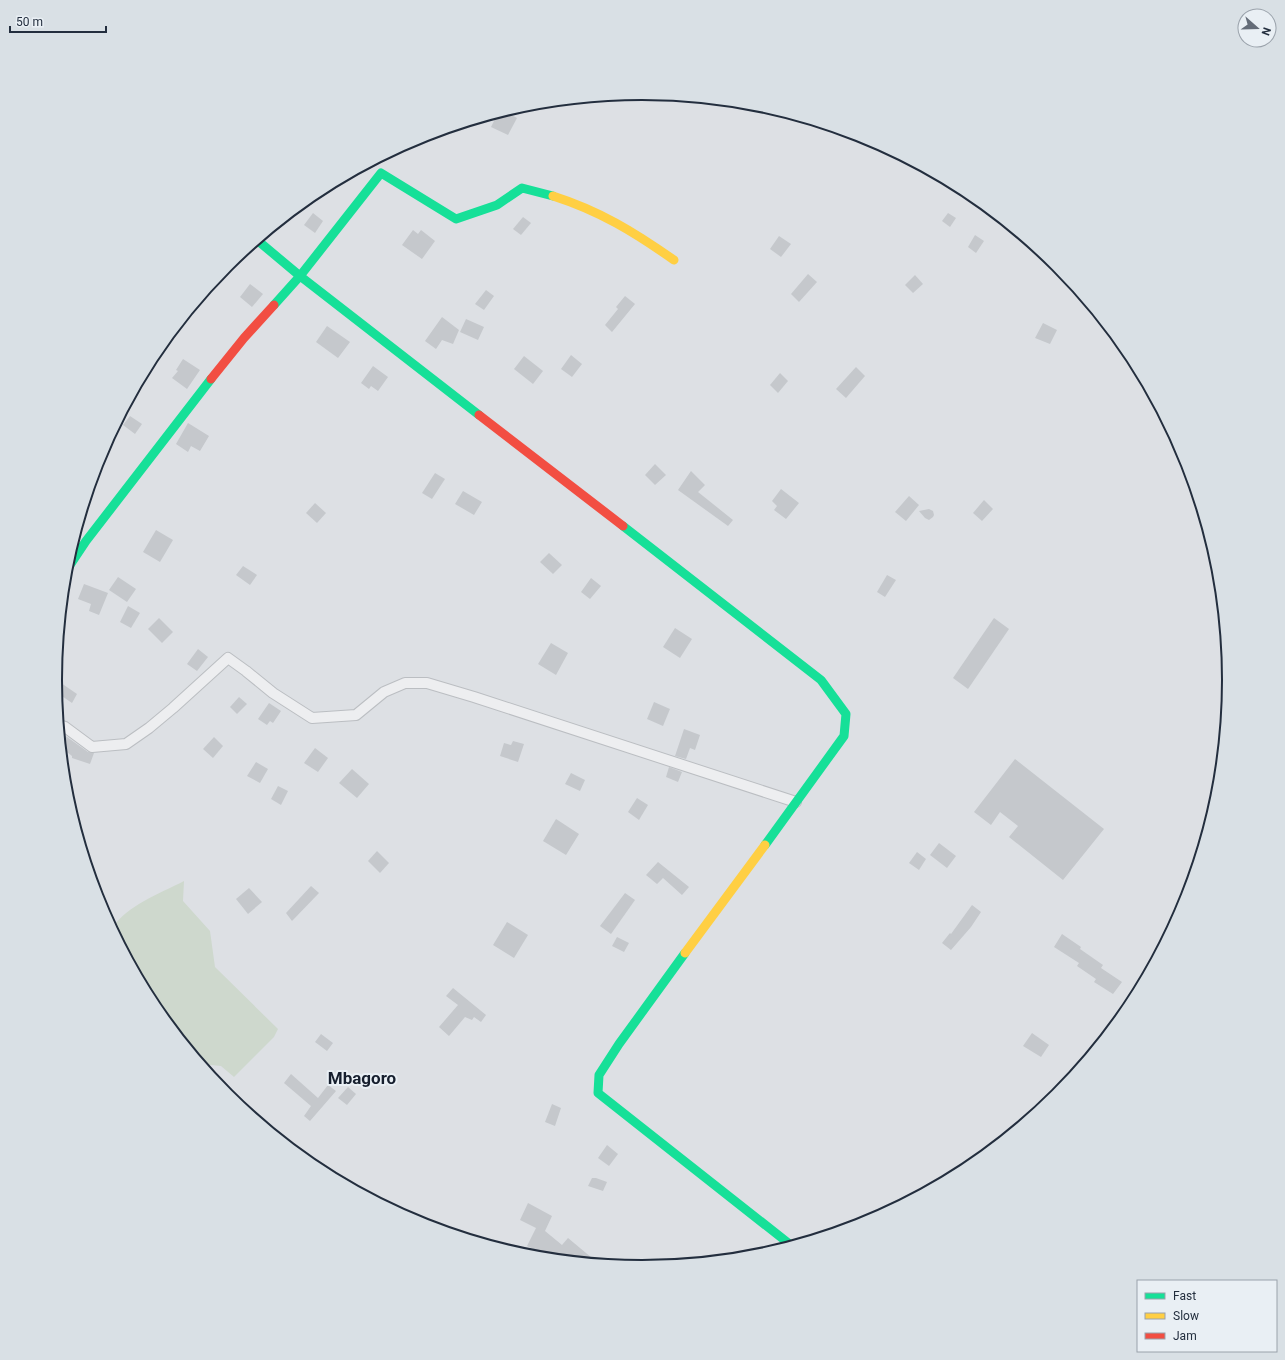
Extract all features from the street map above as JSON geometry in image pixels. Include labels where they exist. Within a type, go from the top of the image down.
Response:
[{"type":"street","points":[[75,557],[90,535],[239,343],[300,276],[380,173],[456,219],[497,206],[522,188],[552,195],[586,208],[625,227],[674,260]]},
{"type":"street","points":[[261,243],[300,276],[821,680],[846,714],[844,736],[619,1044],[599,1075],[598,1093],[787,1242]]},
{"type":"street","points":[[64,728],[92,747],[126,744],[173,708],[228,658],[273,693],[312,718],[356,715],[384,692],[405,683],[427,683],[796,802]]},
{"type":"shaded area","points":[[184,881],[183,901],[210,931],[215,967],[278,1029],[274,1037],[234,1077],[221,1066],[208,1065],[182,1033],[160,1003],[140,970],[116,924],[135,906]]},
{"type":"building","points":[[511,115],[517,118],[508,135],[491,127],[495,118]]},
{"type":"building","points":[[313,213],[323,221],[315,233],[304,225]]},
{"type":"building","points":[[948,213],[956,218],[950,227],[942,221]]},
{"type":"building","points":[[523,217],[531,223],[521,235],[513,229]]},
{"type":"building","points":[[413,230],[418,234],[421,230],[435,241],[422,259],[402,245]]},
{"type":"building","points":[[975,235],[984,241],[976,253],[968,247]]},
{"type":"building","points":[[779,236],[791,244],[781,257],[770,249]]},
{"type":"building","points":[[808,274],[817,282],[799,302],[791,294]]},
{"type":"building","points":[[915,275],[923,284],[913,293],[905,285]]},
{"type":"building","points":[[250,284],[263,294],[252,307],[240,297]]},
{"type":"building","points":[[486,290],[494,296],[484,310],[475,304]]},
{"type":"building","points":[[625,296],[635,304],[612,332],[605,325],[618,309],[616,307]]},
{"type":"building","points":[[442,317],[459,330],[453,344],[442,340],[436,349],[425,341]]},
{"type":"building","points":[[466,319],[484,327],[478,340],[460,332]]},
{"type":"building","points":[[1043,323],[1057,330],[1050,344],[1035,338]]},
{"type":"building","points":[[327,326],[350,342],[338,358],[316,342]]},
{"type":"building","points":[[571,355],[582,364],[572,377],[561,369]]},
{"type":"building","points":[[524,356],[543,371],[533,384],[514,369]]},
{"type":"building","points":[[183,359],[200,370],[187,389],[172,378],[178,371],[176,370]]},
{"type":"building","points":[[373,366],[388,377],[378,391],[371,386],[369,389],[361,383]]},
{"type":"building","points":[[856,367],[865,376],[846,398],[836,389]]},
{"type":"building","points":[[780,373],[788,381],[778,393],[770,385]]},
{"type":"building","points":[[130,416],[142,424],[135,434],[123,425]]},
{"type":"building","points":[[188,423],[209,436],[200,451],[191,446],[188,452],[176,444]]},
{"type":"building","points":[[655,464],[666,475],[655,485],[645,475]]},
{"type":"building","points":[[691,471],[705,485],[698,492],[733,520],[728,526],[678,490]]},
{"type":"building","points":[[435,473],[445,479],[432,499],[422,493]]},
{"type":"building","points":[[781,489],[799,503],[786,519],[774,510],[777,506],[772,501]]},
{"type":"building","points":[[463,491],[482,502],[474,515],[455,504]]},
{"type":"building","points":[[909,496],[919,505],[906,521],[895,512]]},
{"type":"building","points":[[984,500],[993,509],[982,521],[973,513]]},
{"type":"building","points":[[315,503],[326,513],[317,523],[306,513]]},
{"type":"building","points":[[929,509],[933,511],[934,515],[929,520],[919,511]]},
{"type":"building","points":[[156,530],[173,540],[160,562],[143,552]]},
{"type":"building","points":[[549,553],[562,565],[553,574],[540,562]]},
{"type":"building","points":[[243,566],[257,575],[250,585],[236,575]]},
{"type":"building","points":[[887,575],[896,580],[885,597],[877,592]]},
{"type":"building","points":[[118,577],[136,589],[127,602],[109,590]]},
{"type":"building","points":[[591,578],[601,586],[590,599],[581,592]]},
{"type":"building","points":[[84,584],[108,593],[99,615],[89,611],[91,604],[78,599]]},
{"type":"building","points":[[128,606],[140,613],[131,628],[120,622]]},
{"type":"building","points":[[159,618],[173,632],[162,643],[148,629]]},
{"type":"building","points":[[994,618],[1009,629],[968,689],[953,678]]},
{"type":"building","points":[[675,628],[692,639],[680,658],[663,647]]},
{"type":"building","points":[[551,643],[568,653],[556,675],[538,664]]},
{"type":"building","points":[[198,649],[208,657],[197,671],[187,664]]},
{"type":"building","points":[[62,684],[77,694],[72,703],[62,696]]},
{"type":"building","points":[[239,697],[247,704],[237,714],[230,707]]},
{"type":"building","points":[[654,702],[670,709],[663,726],[647,719]]},
{"type":"building","points":[[269,703],[281,711],[273,723],[270,721],[267,725],[258,719]]},
{"type":"building","points":[[684,729],[700,735],[695,750],[690,748],[686,759],[675,756]]},
{"type":"building","points":[[65,735],[88,752],[94,753],[90,764],[72,758],[72,756],[67,752]]},
{"type":"building","points":[[214,737],[223,746],[213,758],[203,749]]},
{"type":"building","points":[[513,741],[524,744],[518,762],[500,756],[504,743],[511,745]]},
{"type":"building","points":[[315,748],[328,758],[318,772],[304,763]]},
{"type":"building","points":[[1015,759],[1104,829],[1063,880],[1009,837],[1018,826],[1000,812],[991,825],[974,812]]},
{"type":"building","points":[[256,762],[268,769],[260,783],[247,776]]},
{"type":"building","points":[[669,767],[682,772],[678,782],[666,777]]},
{"type":"building","points":[[352,769],[369,784],[357,798],[339,783]]},
{"type":"building","points":[[571,773],[585,780],[580,791],[565,784]]},
{"type":"building","points":[[278,786],[288,791],[281,805],[271,799]]},
{"type":"building","points":[[637,798],[648,805],[639,820],[628,812]]},
{"type":"building","points":[[556,819],[579,834],[566,855],[543,841]]},
{"type":"building","points":[[939,843],[956,856],[947,868],[930,855]]},
{"type":"building","points":[[377,851],[389,863],[380,873],[368,861]]},
{"type":"building","points":[[917,852],[926,859],[919,870],[909,863]]},
{"type":"building","points":[[658,862],[689,887],[682,895],[663,878],[657,884],[646,875]]},
{"type":"building","points":[[311,886],[319,893],[292,921],[286,913]]},
{"type":"building","points":[[249,888],[262,902],[248,914],[236,899]]},
{"type":"building","points":[[625,893],[635,900],[611,934],[600,926]]},
{"type":"building","points":[[972,905],[981,912],[971,927],[951,950],[942,943],[950,933],[951,934]]},
{"type":"building","points":[[507,922],[528,935],[514,958],[493,945]]},
{"type":"building","points":[[1062,934],[1103,965],[1101,968],[1122,982],[1113,994],[1094,982],[1096,979],[1077,966],[1079,963],[1054,947]]},
{"type":"building","points":[[617,937],[629,943],[624,952],[612,946]]},
{"type":"building","points":[[453,988],[486,1015],[481,1022],[474,1017],[472,1020],[465,1017],[449,1036],[439,1027],[458,1005],[446,996]]},
{"type":"building","points":[[1032,1033],[1049,1045],[1041,1057],[1023,1046]]},
{"type":"building","points":[[321,1034],[333,1043],[327,1051],[315,1042]]},
{"type":"building","points":[[291,1074],[318,1098],[328,1085],[336,1091],[310,1121],[304,1116],[311,1106],[284,1083]]},
{"type":"building","points":[[348,1087],[356,1094],[347,1105],[338,1098]]},
{"type":"building","points":[[552,1104],[561,1108],[555,1126],[545,1122]]},
{"type":"building","points":[[607,1145],[618,1154],[609,1166],[598,1158]]},
{"type":"building","points":[[592,1178],[607,1182],[603,1191],[588,1186]]},
{"type":"building","points":[[528,1203],[552,1216],[545,1231],[562,1245],[568,1238],[592,1258],[567,1256],[535,1250],[527,1246],[536,1228],[520,1220]]},
{"type":"traffic: fast","points":[[274,305],[300,276],[381,173],[456,219],[497,205],[522,188],[553,196]]},
{"type":"traffic: fast","points":[[261,243],[300,276],[479,415]]},
{"type":"traffic: fast","points":[[75,557],[211,379]]},
{"type":"traffic: fast","points":[[623,526],[821,680],[846,714],[844,736],[765,845]]},
{"type":"traffic: fast","points":[[685,953],[619,1044],[599,1075],[598,1093],[787,1242]]},
{"type":"traffic: slow","points":[[553,196],[601,215],[645,240],[674,260]]},
{"type":"traffic: slow","points":[[685,953],[765,845]]},
{"type":"traffic: jam","points":[[211,379],[244,338],[274,305]]},
{"type":"traffic: jam","points":[[479,415],[623,526]]},
{"type":"district","name":"Mbagoro","points":[[362,1078]]}]
